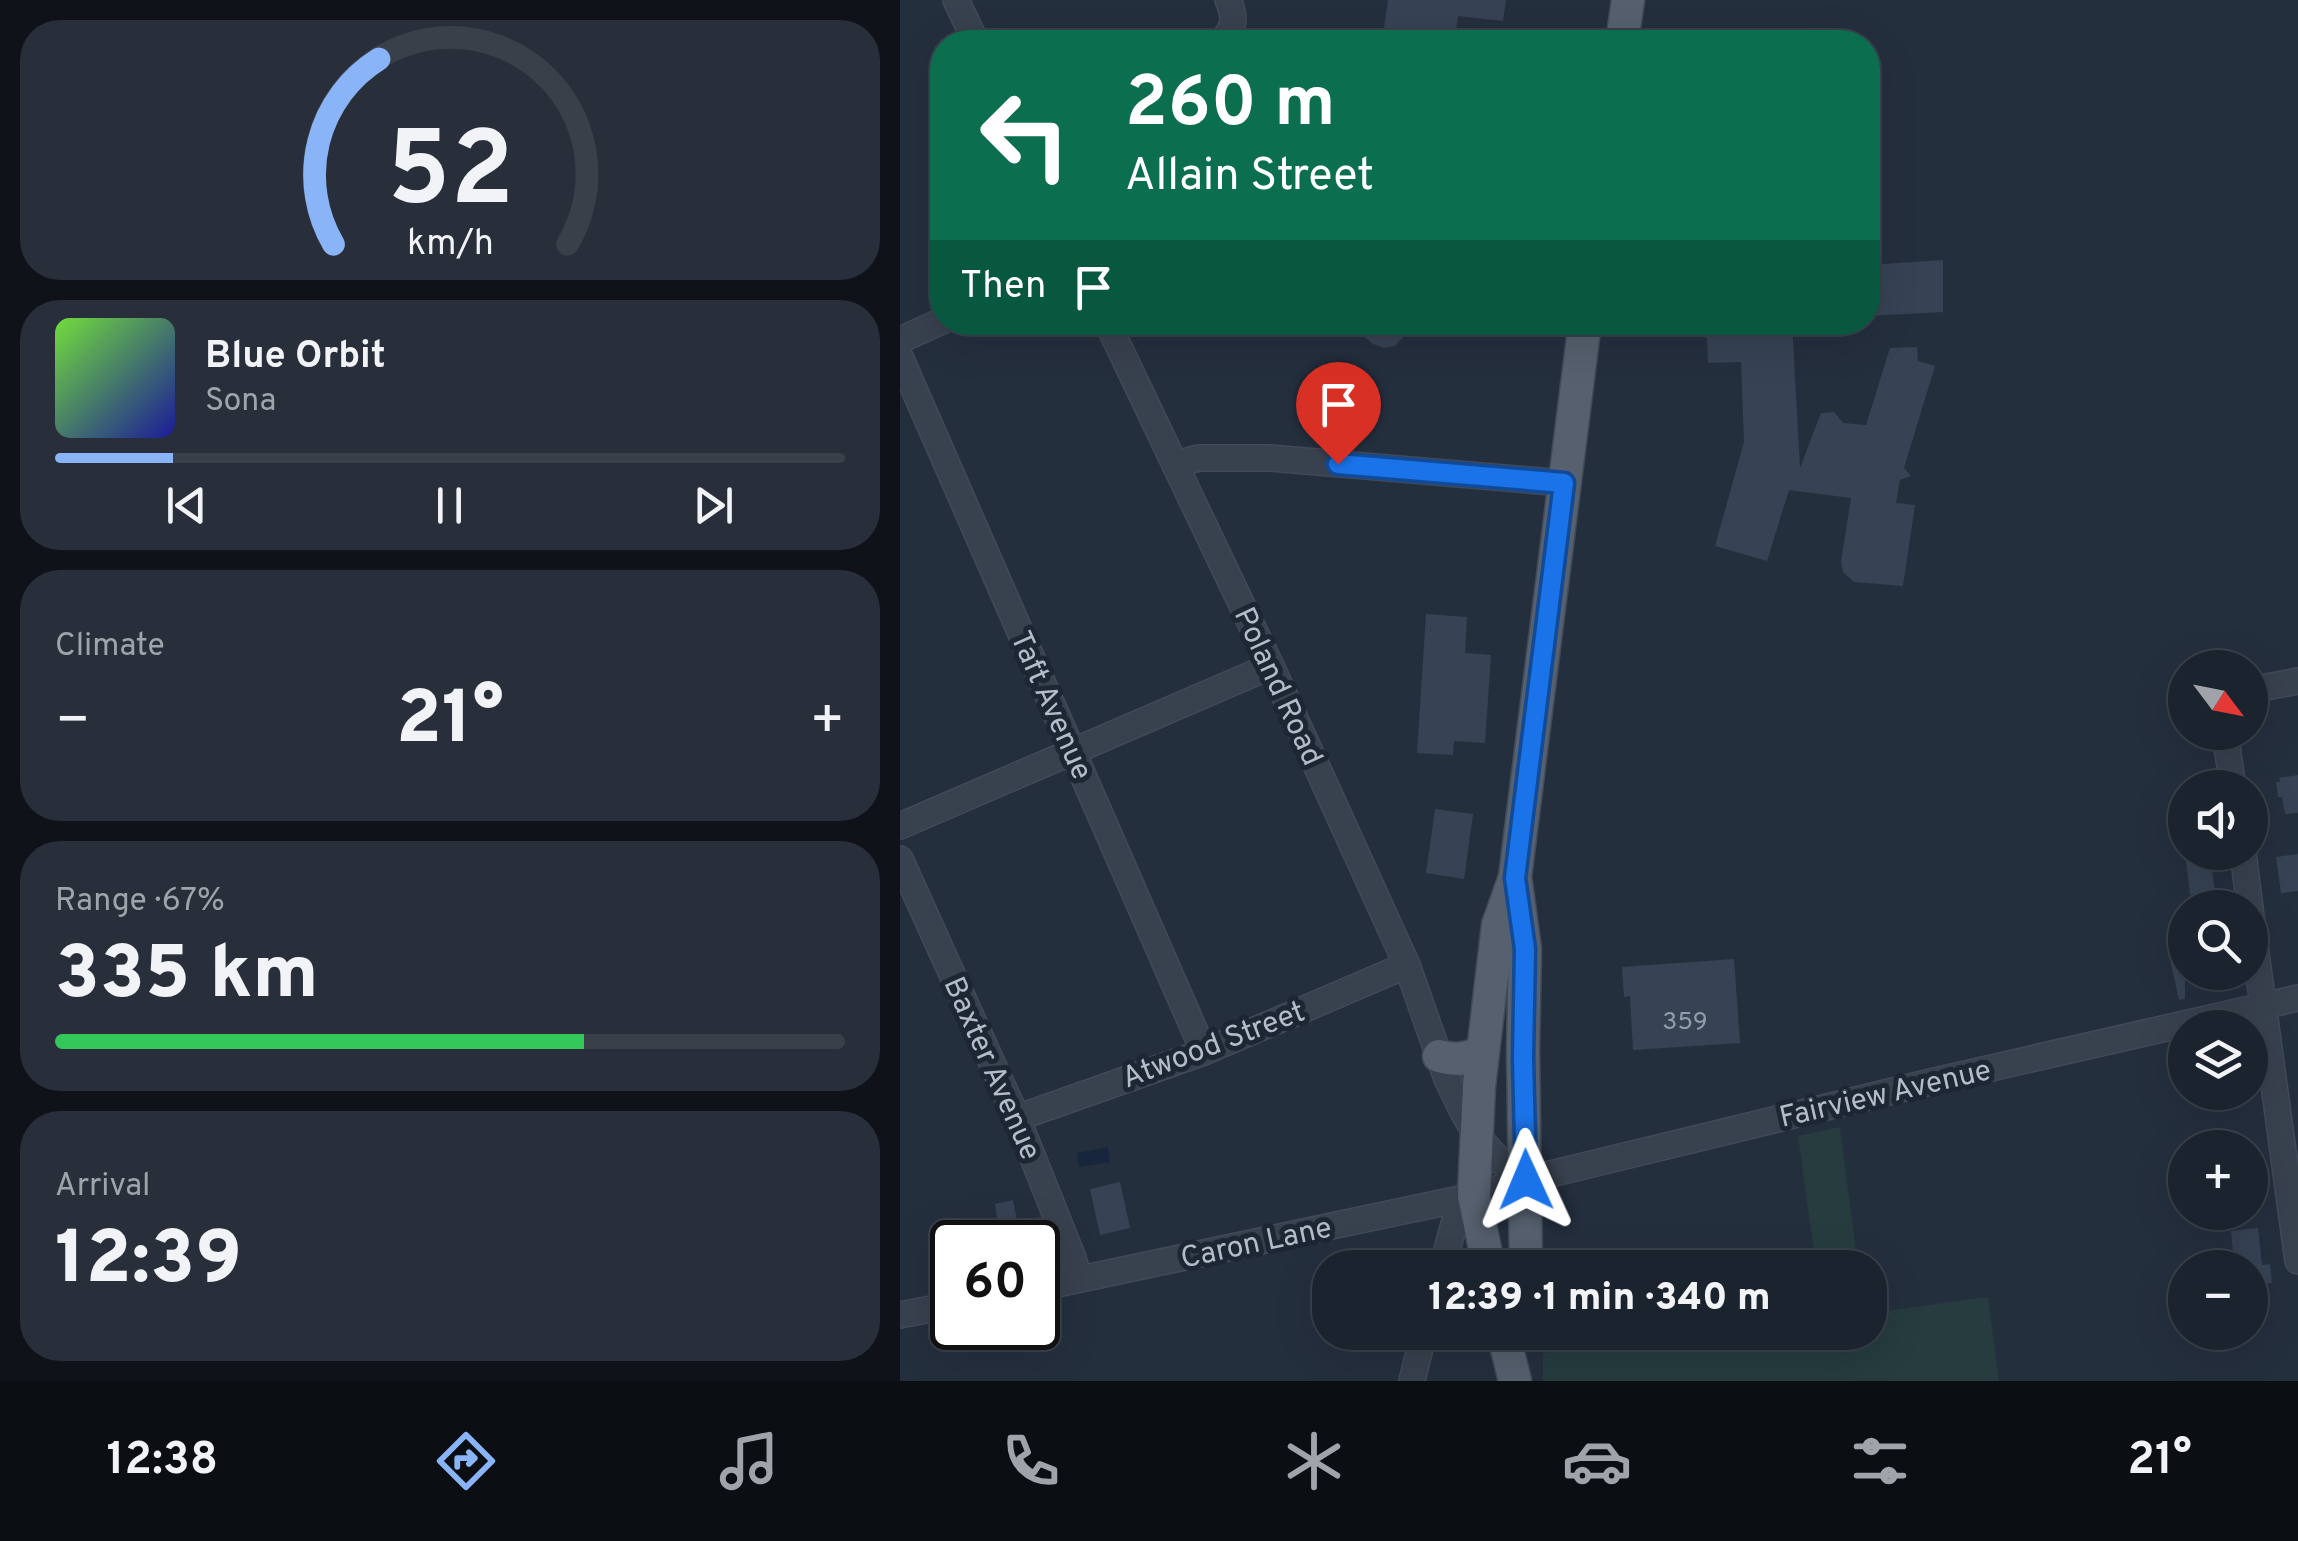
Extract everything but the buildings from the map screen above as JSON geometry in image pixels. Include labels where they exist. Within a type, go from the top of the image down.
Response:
[{"type":"main road","points":[[1624,30],[1628,0]]},
{"type":"main road","points":[[1485,1250],[1474,1196],[1482,1052],[1498,925],[1515,878],[1583,335]]},
{"type":"main road","points":[[1515,878],[1525,949],[1524,1250]]},
{"type":"main road","points":[[1439,1056],[1466,1059],[1482,1052]]},
{"type":"main road","points":[[1508,1350],[1516,1381]]},
{"type":"main road","points":[[1525,1350],[1525,1381]]},
{"type":"street","points":[[956,0],[970,30]]},
{"type":"street","points":[[1228,0],[1234,16],[1229,30]]},
{"type":"street","points":[[900,340],[930,326]]},
{"type":"street","name":"Poland Road","points":[[1113,335],[1407,965],[1463,1112],[1499,1160],[1526,1180]]},
{"type":"street","name":"Taft Avenue","points":[[900,357],[1204,1052]]},
{"type":"street","points":[[1175,465],[1198,458],[1270,458],[1564,483]]},
{"type":"street","points":[[900,826],[1270,666]]},
{"type":"street","points":[[2268,687],[2298,681]]},
{"type":"street","name":"Baxter Avenue","points":[[900,859],[1017,1118],[1079,1279]]},
{"type":"street","name":"Atwood Street","points":[[1017,1118],[1204,1052],[1407,965]]},
{"type":"street","points":[[2262,990],[2298,1262]]},
{"type":"street","name":"Fairview Avenue","points":[[1474,1196],[1930,1082],[2298,998]]},
{"type":"street","name":"Poland Road","points":[[1439,1056],[1474,1196]]},
{"type":"street","points":[[1447,1250],[1456,1218],[1474,1196]]},
{"type":"street","name":"Caron Lane","points":[[1060,1283],[1474,1196]]},
{"type":"street","points":[[900,1316],[930,1310]]},
{"type":"street","points":[[1412,1381],[1420,1350]]},
{"type":"green space","points":[[1840,1127],[1856,1250],[1814,1250],[1798,1136]]},
{"type":"green space","points":[[1988,1297],[1999,1381],[1543,1381],[1543,1353],[1566,1350],[1887,1350],[1887,1311]]},
{"type":"water","points":[[1108,1147],[1110,1162],[1079,1167],[1077,1153]]},
{"type":"route","points":[[1338,464],[1564,483],[1515,878],[1525,949],[1526,1180]]}]
